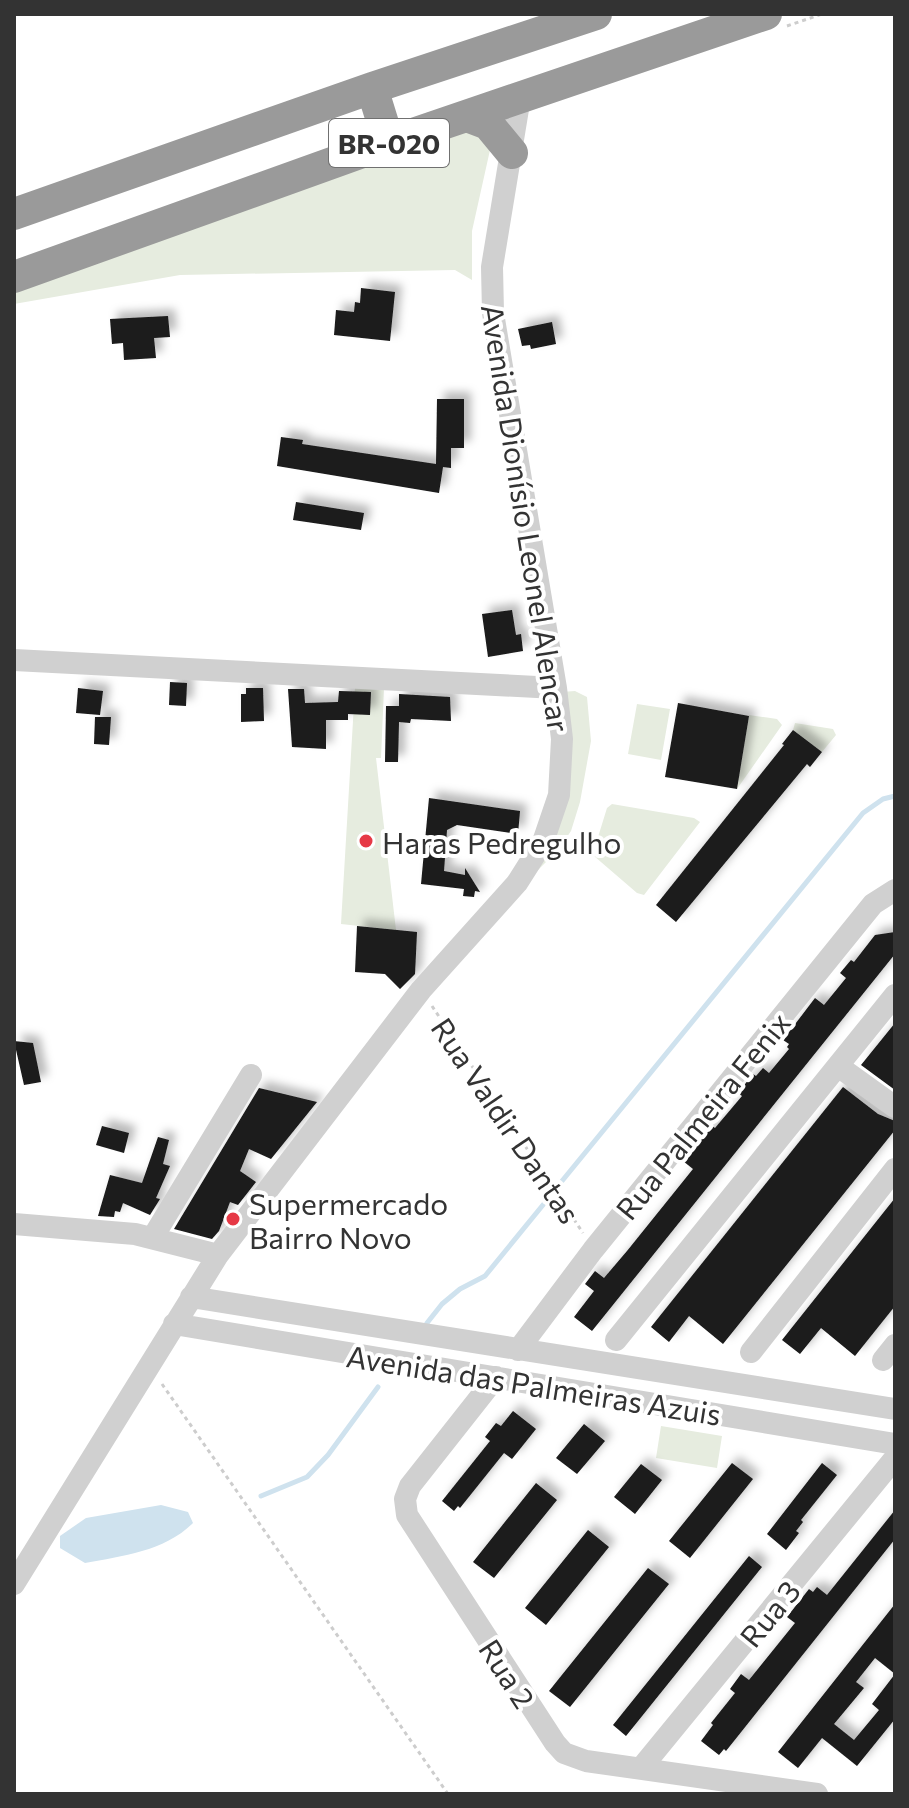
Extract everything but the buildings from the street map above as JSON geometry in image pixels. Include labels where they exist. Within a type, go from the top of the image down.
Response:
[{"type":"highway","name":"BR-020","points":[[14,214],[372,88],[528,26],[596,14]]},
{"type":"highway","name":"BR-020","points":[[14,277],[520,97],[688,26],[766,14]]},
{"type":"highway","points":[[372,88],[389,143]]},
{"type":"highway","points":[[467,116],[488,124],[512,153]]},
{"type":"street","name":"Avenida Dionísio Leonel Alencar","points":[[14,1584],[218,1255],[421,990],[517,883],[543,842],[559,795],[562,739],[556,688],[493,313],[492,267],[520,97]]},
{"type":"street","points":[[14,660],[556,688]]},
{"type":"street","name":"Rua Palmeira Fenix","points":[[518,1350],[593,1250],[873,904],[895,890]]},
{"type":"street","points":[[616,1340],[895,995]]},
{"type":"street","points":[[838,1066],[895,1107]]},
{"type":"street","points":[[153,1237],[251,1075]]},
{"type":"street","points":[[751,1352],[895,1169]]},
{"type":"street","points":[[14,1224],[153,1237],[218,1255]]},
{"type":"street","name":"Avenida das Palmeiras Azuis","points":[[191,1297],[895,1409]]},
{"type":"street","name":"Avenida das Palmeiras Azuis","points":[[174,1324],[895,1444]]},
{"type":"street","name":"Rua 2","points":[[496,1377],[410,1486],[405,1499],[407,1515],[555,1743],[564,1753],[586,1761],[817,1794]]},
{"type":"street","name":"Rua 3","points":[[642,1767],[895,1458]]},
{"type":"path","name":"Rua Valdir Dantas","points":[[421,990],[593,1250]]},
{"type":"path","points":[[149,1366],[448,1794]]},
{"type":"shaded area","points":[[474,128],[490,150],[472,231],[472,280],[455,270],[180,275],[14,304],[14,286]]},
{"type":"shaded area","name":"Haras Pedregulho","points":[[355,687],[384,688],[381,758],[376,758],[396,930],[341,924]]},
{"type":"shaded area","points":[[575,691],[587,697],[591,741],[580,802],[571,831],[558,850],[536,872],[550,845],[562,692]]},
{"type":"shaded area","points":[[637,704],[670,709],[661,760],[628,754]]},
{"type":"shaded area","points":[[749,715],[777,719],[782,725],[737,789]]},
{"type":"shaded area","points":[[795,723],[833,729],[836,735],[822,752],[793,730]]},
{"type":"shaded area","points":[[612,804],[694,818],[700,822],[644,895],[637,893],[594,856],[607,808]]},
{"type":"shaded area","points":[[661,1426],[722,1436],[717,1468],[656,1458]]},
{"type":"water","points":[[161,1505],[188,1512],[193,1523],[157,1546],[114,1558],[85,1563],[60,1548],[60,1536],[86,1518]]},
{"type":"waterway","points":[[562,1181],[863,813],[883,799],[895,796]]},
{"type":"waterway","points":[[427,1323],[442,1304],[460,1289],[485,1276],[547,1200]]},
{"type":"waterway","points":[[261,1496],[307,1477],[328,1455],[378,1387]]},
{"type":"place","name":"Haras Pedregulho","points":[[366,841]]},
{"type":"place","name":"Supermercado Bairro Novo","points":[[233,1219]]}]
